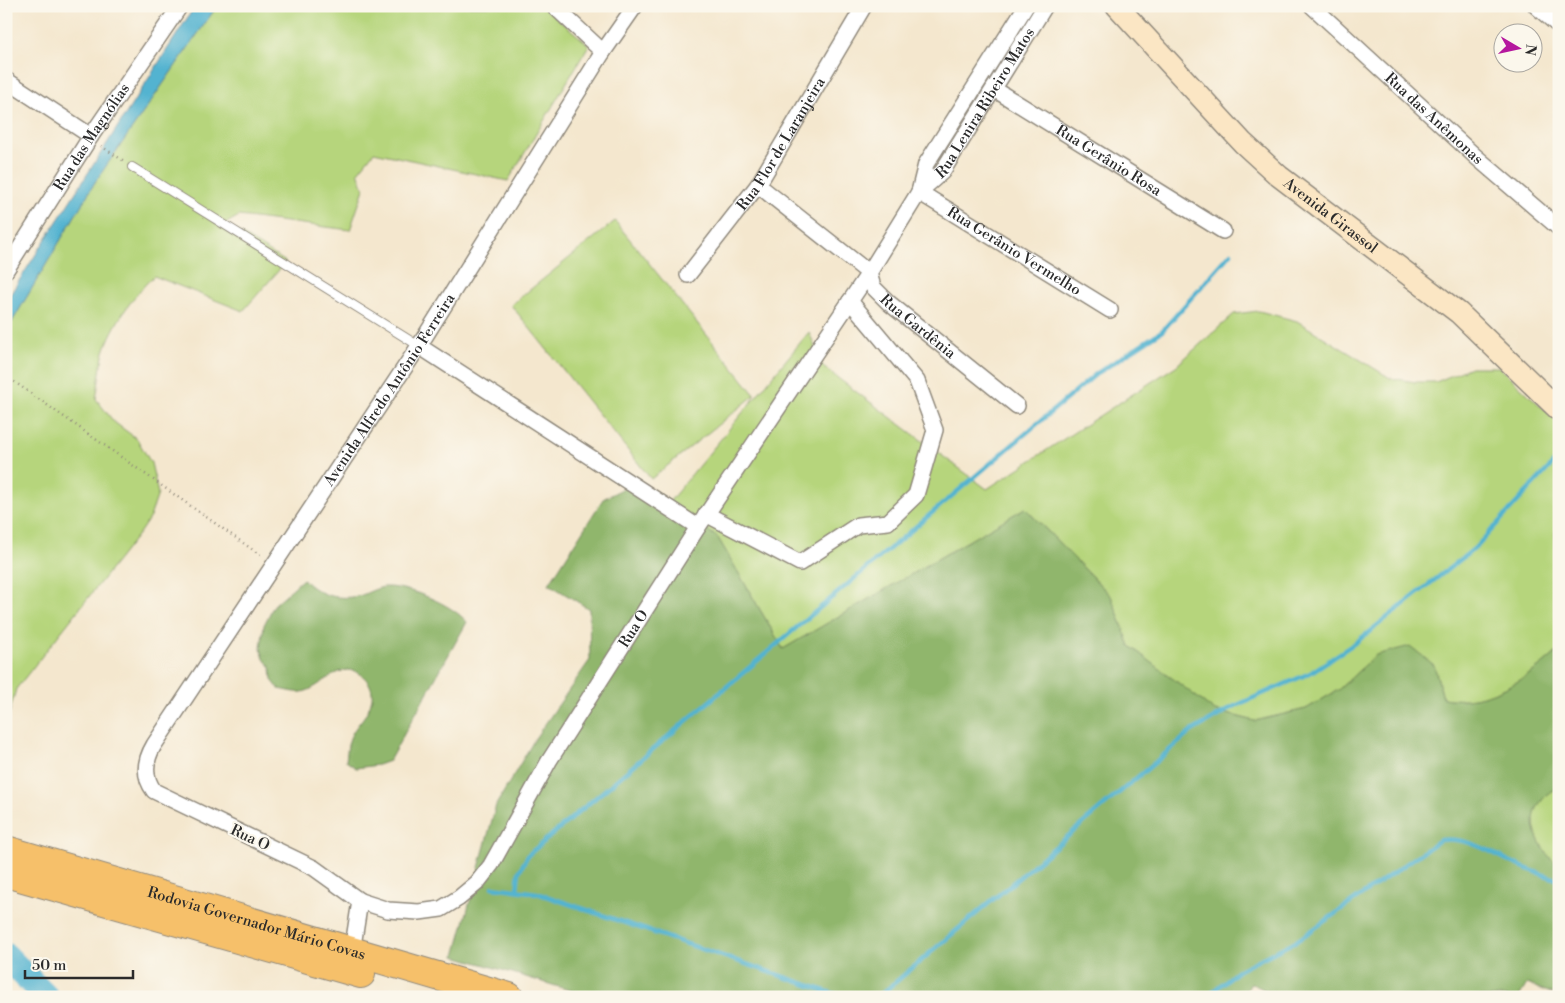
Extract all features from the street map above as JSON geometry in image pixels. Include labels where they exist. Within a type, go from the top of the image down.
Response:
[{"type":"highway","name":"Rodovia Governador Mário Covas","points":[[8,862],[352,952],[508,997]]},
{"type":"highway","name":"Rodovia Governador Mário Covas","points":[[8,862],[442,997]]},
{"type":"street","name":"Rua das Magnólias","points":[[6,270],[95,140],[180,6]]},
{"type":"street","points":[[554,6],[603,52]]},
{"type":"street","name":"Avenida Alfredo Antônio Ferreira","points":[[146,772],[150,751],[419,346],[603,52],[635,6]]},
{"type":"street","name":"Rua Flor de Laranjeira","points":[[688,275],[758,184],[864,6]]},
{"type":"street","name":"Rua Lenira Ribeiro Matos","points":[[869,273],[918,192],[926,164],[1026,6]]},
{"type":"street","name":"Rua Lenira Ribeiro Matos","points":[[918,192],[942,172],[1045,6]]},
{"type":"street","name":"Avenida Girassol","points":[[1117,6],[1243,143],[1264,163],[1459,313],[1559,410]]},
{"type":"street","name":"Rua das Anêmonas","points":[[1312,6],[1475,156],[1559,228]]},
{"type":"street","points":[[1536,6],[1559,26]]},
{"type":"street","points":[[6,80],[95,140]]},
{"type":"street","name":"Rua Gerânio Rosa","points":[[994,89],[1223,231]]},
{"type":"street","name":"Rua Gardênia","points":[[758,184],[869,273],[873,287],[889,303],[1017,406]]},
{"type":"street","name":"Rua Gerânio Vermelho","points":[[918,192],[1110,310]]},
{"type":"street","name":"Rua O","points":[[146,772],[148,783],[161,796],[314,868],[360,901],[388,910],[419,912],[441,909],[459,898],[477,883],[491,865],[549,761],[702,521],[869,273]]},
{"type":"street","points":[[419,346],[702,521],[800,564],[858,525],[888,522],[916,495],[936,430],[917,381],[850,301]]},
{"type":"street","points":[[352,952],[360,901]]},
{"type":"lane","points":[[132,167],[419,346]]},
{"type":"path","points":[[95,140],[118,158]]},
{"type":"path","points":[[6,376],[273,564]]},
{"type":"green space","points":[[217,6],[543,6],[589,45],[508,181],[374,152],[358,172],[364,189],[350,230],[239,216],[225,224],[286,262],[243,311],[154,276],[139,292],[124,311],[112,332],[101,363],[96,399],[114,422],[137,439],[151,463],[158,494],[150,517],[140,532],[16,689],[6,725],[6,332],[95,182]]},
{"type":"green space","points":[[615,221],[755,395],[651,479],[511,305]]},
{"type":"green space","points":[[1259,311],[1297,321],[1390,378],[1415,382],[1436,382],[1471,367],[1499,367],[1559,423],[1559,529],[1555,532],[1559,580],[1559,650],[1547,661],[1505,688],[1475,698],[1459,699],[1443,698],[1434,665],[1376,655],[1338,690],[1306,709],[1255,721],[1215,711],[1130,646],[1111,596],[1025,508],[783,649],[718,538],[669,502],[809,332],[823,367],[987,489],[1176,366],[1234,314]]},
{"type":"green space","points":[[639,480],[718,538],[783,649],[1025,508],[1111,596],[1130,646],[1215,711],[1255,721],[1306,709],[1338,690],[1376,655],[1410,646],[1434,665],[1443,698],[1475,698],[1506,688],[1520,680],[1559,650],[1559,787],[1547,795],[1539,805],[1534,825],[1542,846],[1559,867],[1559,996],[1527,984],[1519,997],[1279,997],[1251,983],[1241,997],[593,997],[455,956],[496,805],[536,737],[590,660],[589,609],[549,584],[603,499]]},
{"type":"green space","points":[[303,579],[316,590],[338,597],[354,597],[384,587],[394,587],[417,593],[451,609],[467,622],[389,761],[378,765],[356,768],[346,761],[350,738],[368,711],[372,698],[371,687],[364,677],[356,671],[340,672],[310,690],[302,692],[279,689],[272,680],[271,667],[264,659],[261,648],[264,625],[274,605]]},
{"type":"green space","points":[[1559,787],[1559,867],[1542,846],[1534,825],[1539,805],[1547,795]]},
{"type":"water","points":[[195,6],[217,6],[95,182],[6,332],[6,301]]},
{"type":"waterway","points":[[517,890],[519,872],[528,855],[1096,374],[1162,331],[1231,253]]},
{"type":"waterway","points":[[878,997],[1192,731],[1235,706],[1310,673],[1355,643],[1475,548],[1559,457]]},
{"type":"waterway","points":[[1206,997],[1239,970],[1298,940],[1440,840],[1451,839],[1471,843],[1523,867],[1559,880]]},
{"type":"waterway","points":[[493,887],[537,893],[843,997]]},
{"type":"waterway","points":[[6,956],[46,997]]}]
